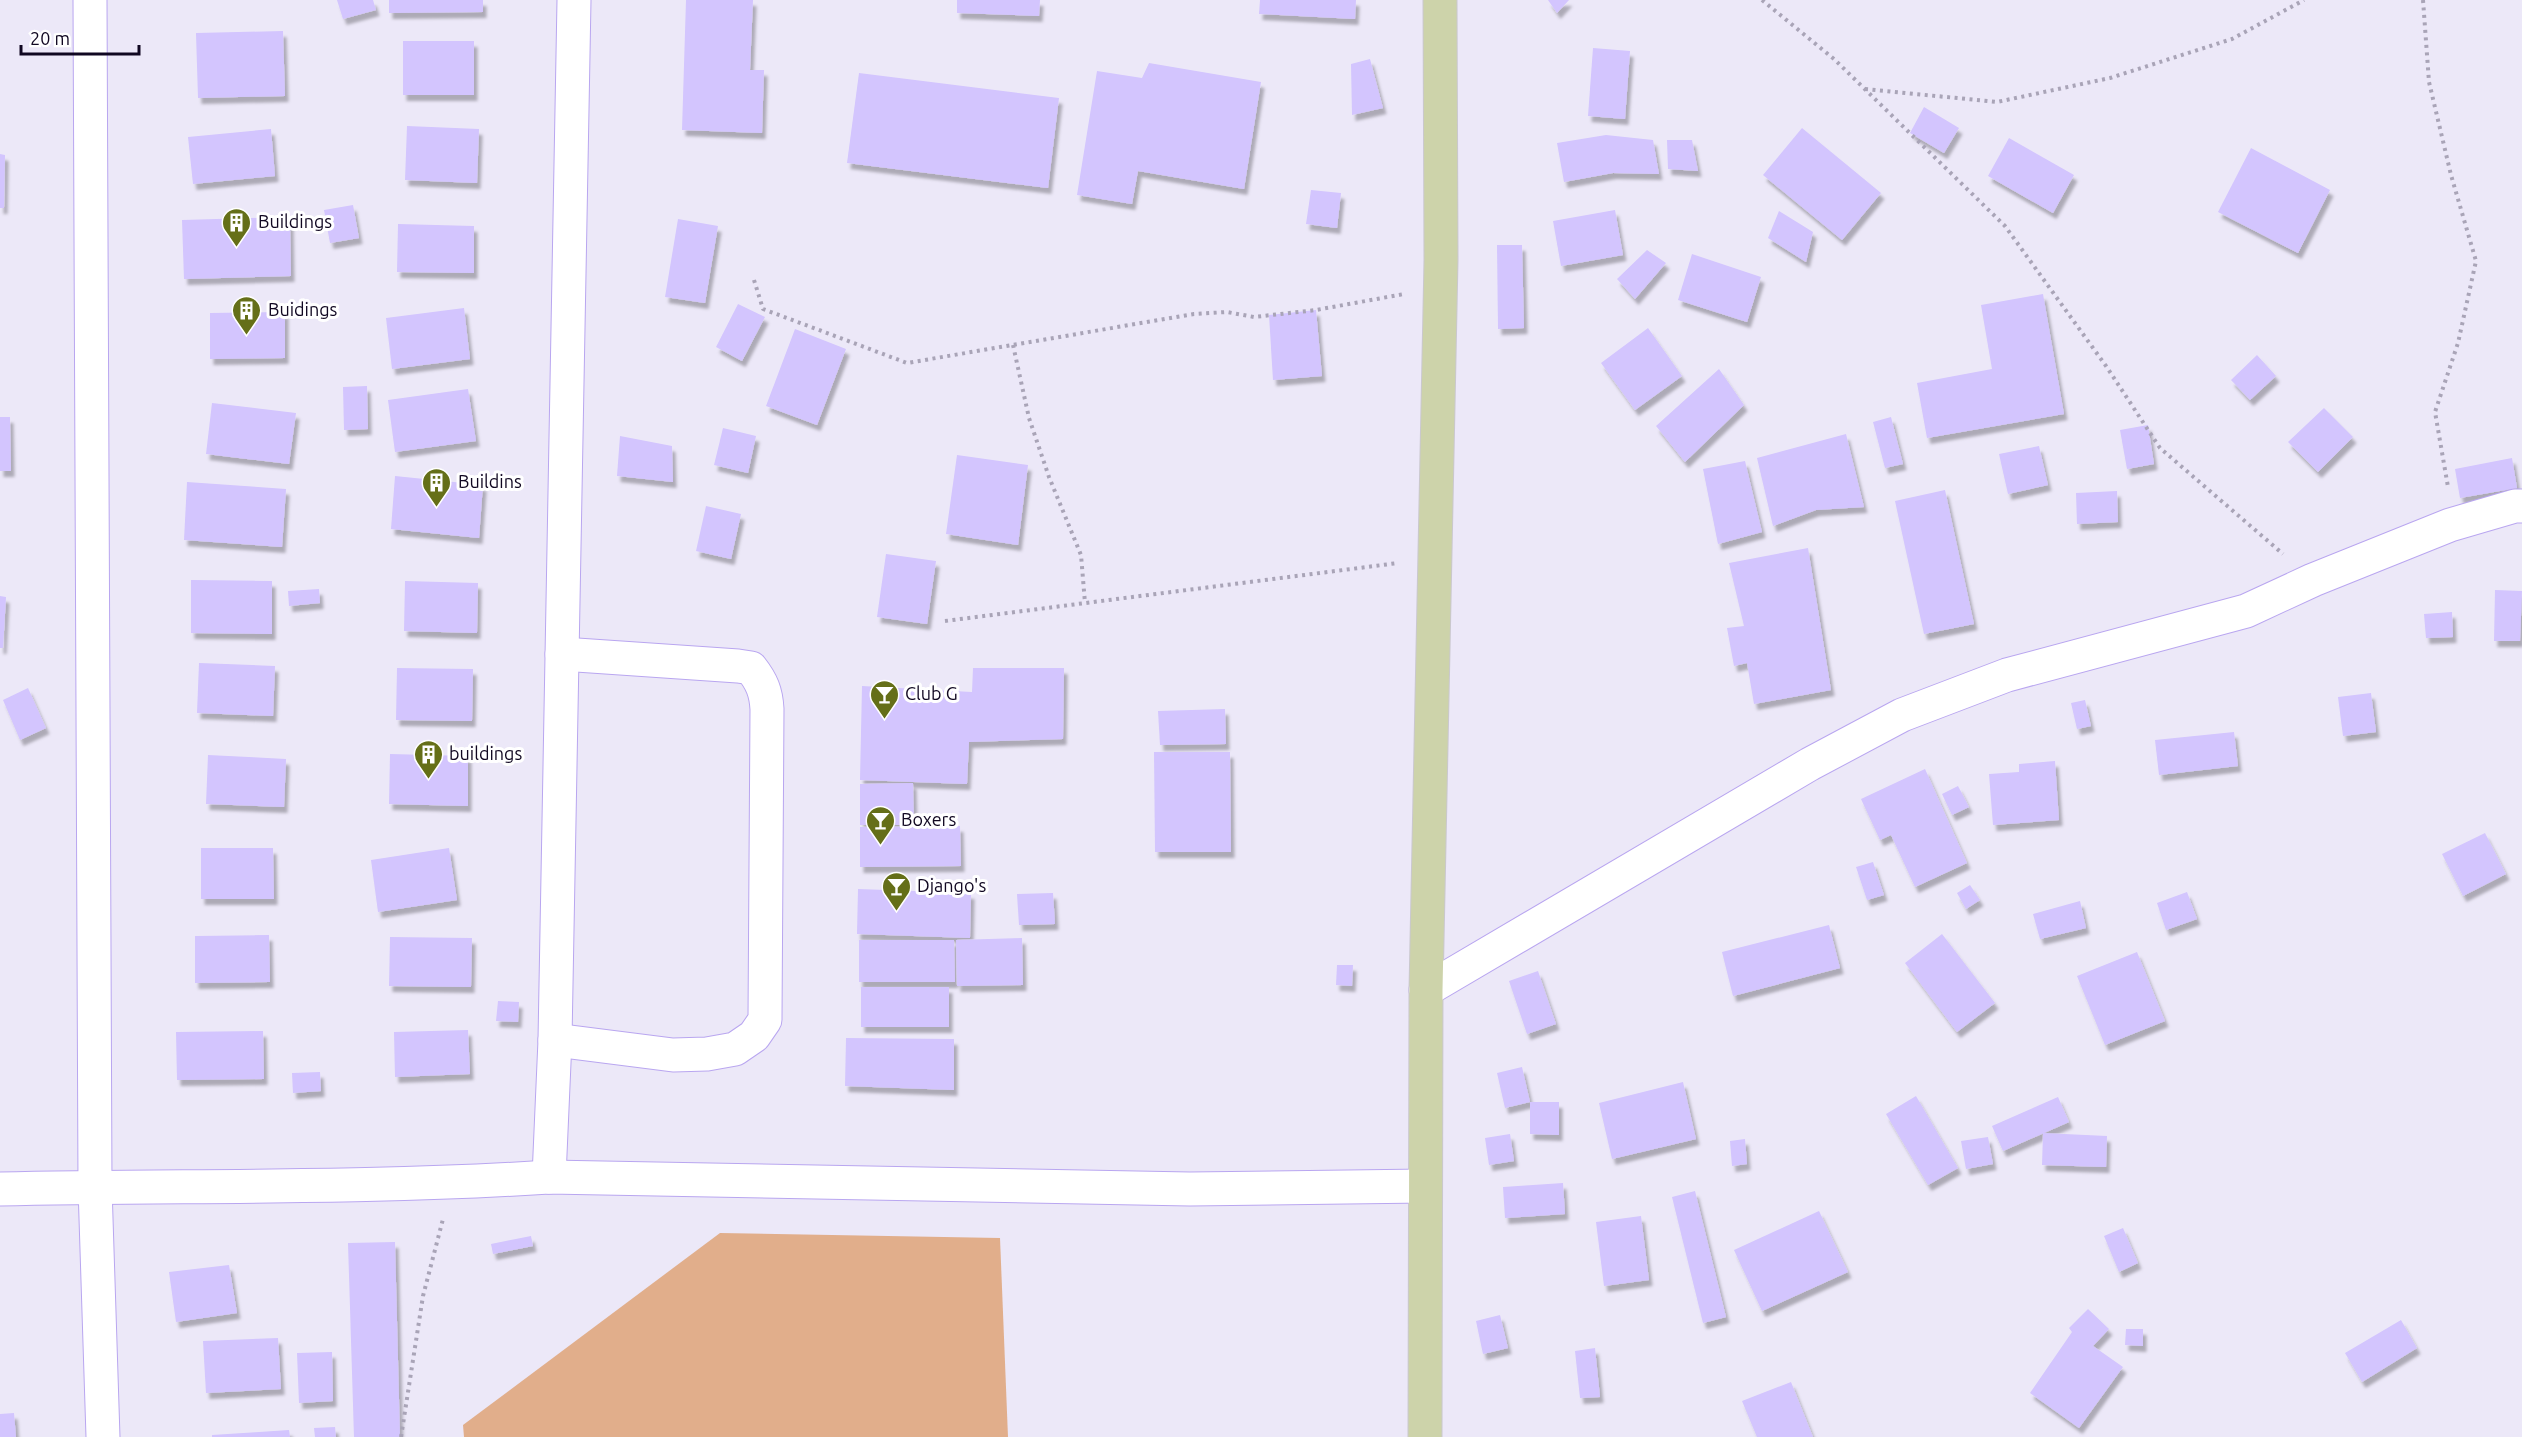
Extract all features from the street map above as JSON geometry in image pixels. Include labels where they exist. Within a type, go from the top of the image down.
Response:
[{"type":"main road","points":[[1425,1437],[1426,990],[1440,288],[1440,0]]},
{"type":"street","points":[[90,0],[95,1187],[103,1437]]},
{"type":"street","points":[[549,1177],[555,1040],[574,0]]},
{"type":"street","points":[[1426,990],[1800,770],[1902,715],[2007,675],[2246,611],[2313,580],[2450,525],[2522,506]]},
{"type":"street","points":[[555,1040],[673,1055],[707,1054],[735,1049],[754,1036],[765,1020],[767,709],[766,692],[761,681],[751,668],[738,666],[562,654]]},
{"type":"street","points":[[0,1189],[321,1186],[453,1183],[549,1177],[1190,1189],[1425,1186]]},
{"type":"path","points":[[1762,0],[1834,59],[2005,226],[2106,366],[2160,447],[2313,580]]},
{"type":"path","points":[[1864,88],[1997,102],[2110,78],[2232,39],[2304,0]]},
{"type":"path","points":[[2423,0],[2429,82],[2451,175],[2476,261],[2458,343],[2435,412],[2450,502],[2450,525]]},
{"type":"path","points":[[754,280],[763,309],[907,363],[1194,314],[1227,312],[1254,317],[1316,310],[1440,288]]},
{"type":"path","points":[[1012,345],[1029,418],[1049,477],[1081,555],[1085,603]]},
{"type":"path","points":[[945,621],[1435,559]]},
{"type":"path","points":[[400,1437],[423,1296],[453,1183]]},
{"type":"shaded area","points":[[720,1233],[1000,1238],[1008,1437],[464,1437],[463,1425]]},
{"type":"building","points":[[337,0],[373,0],[376,10],[343,19]]},
{"type":"building","points":[[389,0],[483,0],[483,12],[389,13]]},
{"type":"building","points":[[686,0],[753,0],[750,70],[764,70],[762,133],[682,130]]},
{"type":"building","points":[[957,0],[1040,0],[1039,16],[957,13]]},
{"type":"building","points":[[1260,0],[1356,0],[1355,19],[1259,14]]},
{"type":"building","points":[[1548,0],[1569,0],[1557,13]]},
{"type":"building","points":[[283,31],[285,96],[198,98],[196,33]]},
{"type":"building","points":[[403,41],[474,41],[474,95],[403,95]]},
{"type":"building","points":[[1593,48],[1630,51],[1625,119],[1588,116]]},
{"type":"building","points":[[1370,59],[1383,108],[1352,115],[1351,64]]},
{"type":"building","points":[[1149,63],[1261,82],[1244,189],[1138,171],[1132,204],[1077,195],[1097,71],[1142,78]]},
{"type":"building","points":[[859,73],[1059,98],[1048,188],[847,163]]},
{"type":"building","points":[[1924,107],[1959,128],[1944,153],[1910,133]]},
{"type":"building","points":[[407,126],[479,129],[477,183],[405,180]]},
{"type":"building","points":[[1802,128],[1881,193],[1842,240],[1763,175]]},
{"type":"building","points":[[271,129],[275,176],[193,184],[188,137]]},
{"type":"building","points":[[1606,135],[1653,140],[1659,174],[1613,173],[1564,182],[1557,143]]},
{"type":"building","points":[[2009,138],[2074,175],[2053,213],[1988,176]]},
{"type":"building","points":[[1667,140],[1692,140],[1698,171],[1668,169]]},
{"type":"building","points":[[2251,148],[2330,190],[2298,253],[2218,212]]},
{"type":"building","points":[[0,154],[5,155],[4,208],[0,208]]},
{"type":"building","points":[[1311,190],[1341,193],[1337,228],[1306,224]]},
{"type":"building","points":[[353,205],[359,238],[330,243],[324,210]]},
{"type":"building","points":[[1615,210],[1623,255],[1561,266],[1553,221]]},
{"type":"building","points":[[1779,211],[1813,232],[1806,262],[1768,238]]},
{"type":"building","name":"Buildings","points":[[290,217],[291,276],[184,279],[182,220]]},
{"type":"building","points":[[678,219],[718,226],[705,303],[665,297]]},
{"type":"building","points":[[398,224],[474,226],[474,273],[397,272]]},
{"type":"building","points":[[1497,245],[1522,245],[1524,328],[1498,329]]},
{"type":"building","points":[[1647,250],[1666,263],[1635,299],[1617,279]]},
{"type":"building","points":[[1692,254],[1761,277],[1747,322],[1678,300]]},
{"type":"building","points":[[2043,294],[2064,414],[1927,438],[1917,383],[1992,369],[1981,305]]},
{"type":"building","points":[[738,304],[765,317],[742,361],[716,347]]},
{"type":"building","points":[[464,308],[470,359],[392,369],[386,318]]},
{"type":"building","points":[[1316,310],[1322,376],[1273,380],[1269,315]]},
{"type":"building","name":"Buidings","points":[[285,312],[285,358],[210,359],[210,313]]},
{"type":"building","points":[[1648,328],[1682,376],[1635,410],[1601,363]]},
{"type":"building","points":[[795,329],[846,349],[817,425],[766,406]]},
{"type":"building","points":[[2257,355],[2276,376],[2250,400],[2231,380]]},
{"type":"building","points":[[1719,369],[1744,405],[1685,462],[1656,426]]},
{"type":"building","points":[[367,386],[368,429],[344,430],[343,387]]},
{"type":"building","points":[[468,389],[476,441],[395,452],[388,400]]},
{"type":"building","points":[[212,403],[296,413],[289,464],[206,454]]},
{"type":"building","points":[[2324,408],[2353,437],[2318,472],[2288,442]]},
{"type":"building","points":[[0,417],[10,417],[11,471],[0,471]]},
{"type":"building","points":[[1891,417],[1903,464],[1885,468],[1873,422]]},
{"type":"building","points":[[2148,425],[2154,464],[2127,469],[2120,430]]},
{"type":"building","points":[[723,428],[756,436],[748,473],[714,465]]},
{"type":"building","points":[[1846,434],[1864,507],[1816,510],[1773,526],[1757,458]]},
{"type":"building","points":[[620,436],[672,446],[673,482],[617,476]]},
{"type":"building","points":[[2039,446],[2048,485],[2008,494],[1999,454]]},
{"type":"building","points":[[957,455],[1028,465],[1018,545],[946,534]]},
{"type":"building","points":[[2512,458],[2517,488],[2460,498],[2455,469]]},
{"type":"building","points":[[1745,461],[1762,532],[1718,544],[1703,469]]},
{"type":"building","name":"Buildins","points":[[395,476],[483,485],[479,538],[391,529]]},
{"type":"building","points":[[187,482],[286,489],[282,547],[184,540]]},
{"type":"building","points":[[1945,490],[1974,624],[1924,634],[1895,501]]},
{"type":"building","points":[[2117,491],[2118,522],[2077,524],[2076,493]]},
{"type":"building","points":[[706,506],[741,514],[731,559],[696,551]]},
{"type":"building","points":[[1808,548],[1831,690],[1754,704],[1747,663],[1734,666],[1727,628],[1744,626],[1729,563]]},
{"type":"building","points":[[886,554],[936,561],[927,624],[877,617]]},
{"type":"building","points":[[191,580],[272,581],[272,634],[191,633]]},
{"type":"building","points":[[405,581],[478,583],[477,633],[404,631]]},
{"type":"building","points":[[319,589],[320,603],[289,606],[288,591]]},
{"type":"building","points":[[2495,590],[2522,591],[2520,641],[2494,641]]},
{"type":"building","points":[[0,596],[6,597],[3,648],[0,648]]},
{"type":"building","points":[[2452,612],[2453,637],[2426,638],[2424,614]]},
{"type":"building","points":[[199,663],[275,666],[273,716],[197,713]]},
{"type":"building","name":"buildings","points":[[397,668],[473,669],[472,721],[396,720]]},
{"type":"building","points":[[973,668],[1064,668],[1063,739],[969,742],[967,784],[860,780],[862,686],[972,692]]},
{"type":"building","points":[[28,688],[46,728],[20,740],[3,700]]},
{"type":"building","points":[[2371,693],[2376,732],[2343,736],[2338,697]]},
{"type":"building","points":[[2085,700],[2091,726],[2077,729],[2071,703]]},
{"type":"building","points":[[1225,709],[1226,744],[1160,745],[1158,711]]},
{"type":"building","points":[[2234,732],[2238,766],[2159,775],[2155,740]]},
{"type":"building","points":[[1154,752],[1230,752],[1231,852],[1155,852]]},
{"type":"building","name":"buildings","points":[[390,754],[468,756],[468,806],[389,804]]},
{"type":"building","points":[[208,755],[286,759],[284,807],[206,804]]},
{"type":"building","points":[[2055,761],[2059,820],[1993,825],[1989,774],[2019,772],[2019,764]]},
{"type":"building","points":[[1925,769],[1967,863],[1915,887],[1891,835],[1880,840],[1861,799]]},
{"type":"building","points":[[913,783],[914,825],[860,825],[860,784]]},
{"type":"building","points":[[1958,786],[1969,807],[1952,815],[1942,794]]},
{"type":"building","points":[[960,826],[961,866],[860,867],[860,827]]},
{"type":"building","points":[[2485,833],[2506,874],[2463,896],[2442,854]]},
{"type":"building","points":[[201,848],[273,848],[274,899],[201,899]]},
{"type":"building","points":[[449,848],[457,900],[378,912],[371,860]]},
{"type":"building","points":[[1873,862],[1884,895],[1867,900],[1856,867]]},
{"type":"building","points":[[1970,885],[1980,900],[1966,909],[1957,893]]},
{"type":"building","points":[[858,889],[971,893],[970,938],[857,934]]},
{"type":"building","points":[[2187,892],[2197,919],[2166,930],[2157,903]]},
{"type":"building","points":[[1053,893],[1055,924],[1019,925],[1017,894]]},
{"type":"building","points":[[2080,901],[2086,928],[2040,939],[2033,914]]},
{"type":"building","points":[[1829,925],[1840,968],[1733,996],[1722,952]]},
{"type":"building","points":[[1942,934],[1995,1003],[1957,1032],[1905,963]]},
{"type":"building","points":[[269,935],[270,982],[195,983],[195,936]]},
{"type":"building","points":[[390,937],[472,938],[471,987],[389,986]]},
{"type":"building","points":[[1022,938],[1023,985],[957,986],[956,940]]},
{"type":"building","points":[[859,940],[954,940],[955,982],[859,982]]},
{"type":"building","points":[[2137,952],[2165,1021],[2105,1045],[2077,976]]},
{"type":"building","points":[[1337,965],[1353,965],[1352,986],[1336,985]]},
{"type":"building","points":[[1538,971],[1556,1024],[1527,1034],[1509,981]]},
{"type":"building","points":[[861,987],[949,987],[949,1027],[861,1027]]},
{"type":"building","points":[[498,1001],[519,1002],[518,1022],[496,1021]]},
{"type":"building","points":[[468,1030],[470,1074],[395,1077],[394,1032]]},
{"type":"building","points":[[263,1031],[264,1079],[177,1080],[176,1032]]},
{"type":"building","points":[[846,1038],[954,1039],[954,1090],[845,1086]]},
{"type":"building","points":[[1522,1067],[1530,1102],[1505,1108],[1497,1073]]},
{"type":"building","points":[[320,1072],[321,1091],[293,1093],[292,1073]]},
{"type":"building","points":[[1683,1082],[1696,1139],[1612,1159],[1599,1103]]},
{"type":"building","points":[[1916,1096],[1958,1168],[1928,1185],[1886,1114]]},
{"type":"building","points":[[2058,1097],[2069,1122],[2003,1151],[1992,1126]]},
{"type":"building","points":[[1530,1102],[1559,1102],[1559,1135],[1530,1134]]},
{"type":"building","points":[[2043,1133],[2107,1136],[2106,1167],[2042,1165]]},
{"type":"building","points":[[1510,1134],[1514,1161],[1489,1165],[1485,1138]]},
{"type":"building","points":[[1988,1137],[1993,1164],[1966,1169],[1961,1141]]},
{"type":"building","points":[[1745,1139],[1747,1164],[1732,1166],[1730,1141]]},
{"type":"building","points":[[1563,1183],[1565,1214],[1505,1218],[1503,1187]]},
{"type":"building","points":[[1695,1191],[1726,1317],[1703,1323],[1672,1197]]},
{"type":"building","points":[[1819,1211],[1848,1272],[1762,1311],[1734,1250]]},
{"type":"building","points":[[1641,1216],[1649,1280],[1604,1286],[1596,1222]]},
{"type":"building","points":[[2123,1228],[2138,1263],[2119,1272],[2104,1236]]},
{"type":"building","points":[[531,1236],[533,1246],[493,1254],[491,1244]]},
{"type":"building","points":[[395,1242],[400,1437],[354,1437],[348,1243]]},
{"type":"building","points":[[229,1265],[237,1313],[176,1322],[169,1272]]},
{"type":"building","points":[[2088,1309],[2109,1329],[2093,1346],[2123,1367],[2079,1428],[2030,1393],[2072,1332],[2069,1328]]},
{"type":"building","points":[[1500,1315],[1508,1348],[1483,1354],[1476,1321]]},
{"type":"building","points":[[2401,1320],[2417,1348],[2362,1382],[2345,1353]]},
{"type":"building","points":[[2126,1329],[2143,1329],[2143,1346],[2125,1345]]},
{"type":"building","points":[[278,1338],[281,1389],[206,1393],[203,1341]]},
{"type":"building","points":[[1595,1348],[1600,1397],[1580,1398],[1575,1351]]},
{"type":"building","points":[[332,1352],[333,1401],[299,1403],[297,1353]]},
{"type":"building","points":[[1791,1382],[1813,1437],[1757,1437],[1742,1401]]},
{"type":"building","points":[[14,1413],[16,1437],[0,1437],[0,1414]]},
{"type":"building","points":[[335,1427],[336,1437],[315,1437],[314,1428]]},
{"type":"building","points":[[289,1430],[290,1437],[212,1437],[212,1435]]},
{"type":"place","name":"Buildings","points":[[237,248]]},
{"type":"place","name":"Buidings","points":[[247,336]]},
{"type":"place","name":"Buildins","points":[[437,508]]},
{"type":"place","name":"Club G","points":[[884,720]]},
{"type":"place","name":"buildings","points":[[428,780]]},
{"type":"place","name":"Boxers","points":[[880,846]]},
{"type":"place","name":"Django's","points":[[896,912]]}]
